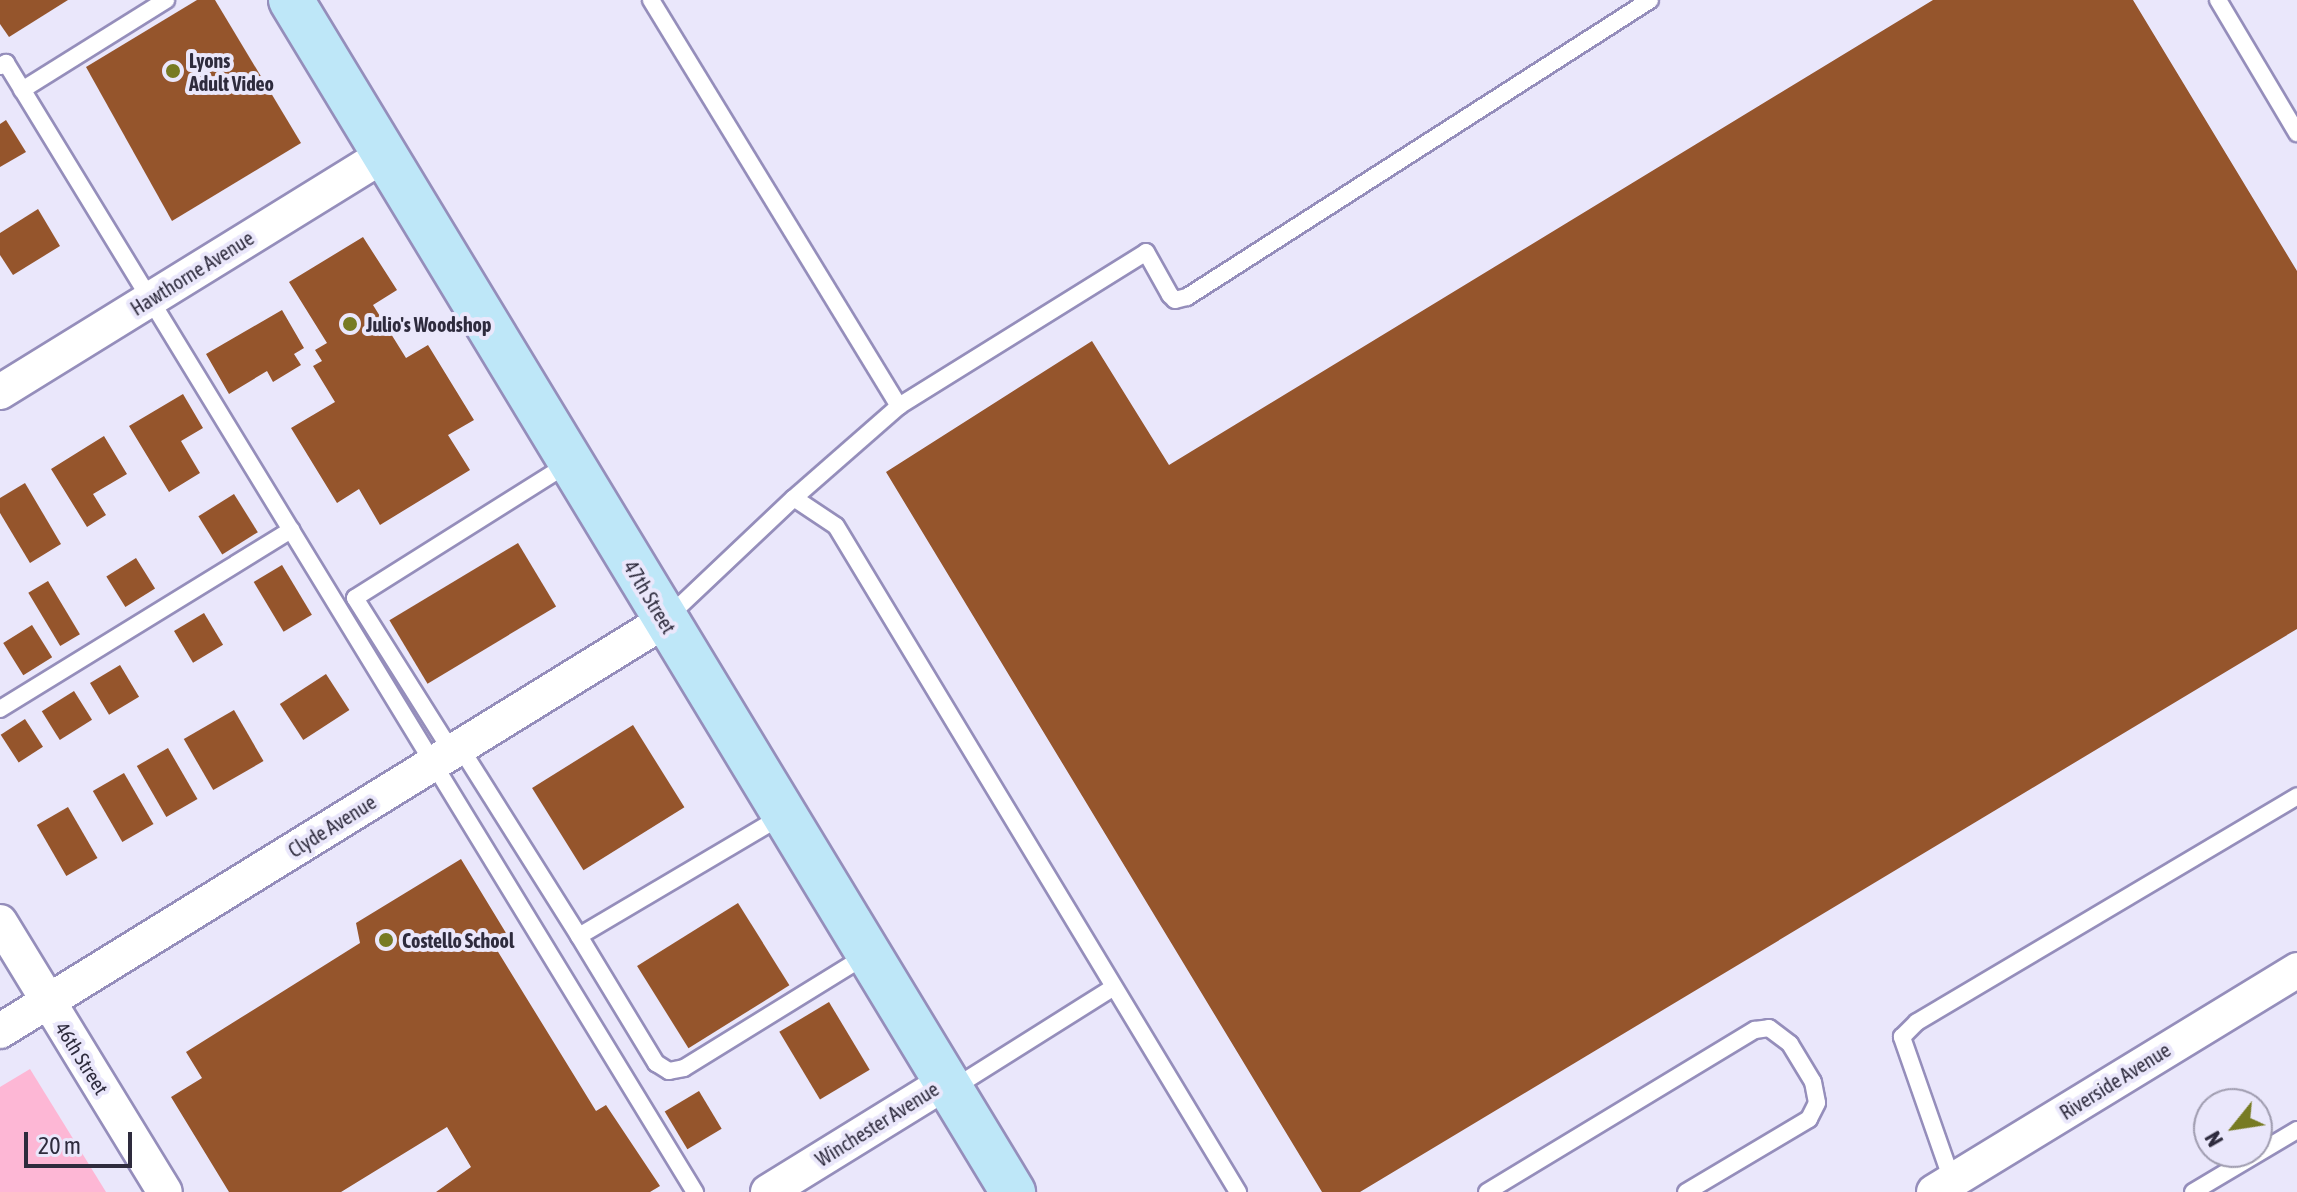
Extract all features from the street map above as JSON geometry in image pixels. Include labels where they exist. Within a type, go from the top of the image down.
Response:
[{"type":"main road","name":"47th Street","points":[[291,0],[664,621],[1013,1192]]},
{"type":"street","name":"Hawthorne Avenue","points":[[0,392],[384,155]]},
{"type":"street","name":"Clyde Avenue","points":[[0,1031],[664,621]]},
{"type":"street","name":"46th Street","points":[[0,922],[165,1192]]},
{"type":"street","name":"Riverside Avenue","points":[[1948,1188],[2297,970]]},
{"type":"street","name":"Winchester Avenue","points":[[768,1192],[948,1086]]},
{"type":"lane","points":[[22,90],[166,0]]},
{"type":"lane","points":[[651,0],[899,406]]},
{"type":"lane","points":[[664,621],[794,498],[899,406],[1146,252],[1170,295],[1175,300],[1187,297],[1650,0]]},
{"type":"lane","points":[[2218,0],[2297,133]]},
{"type":"lane","points":[[0,66],[6,63],[291,530],[579,936],[656,1063],[669,1071],[684,1068],[868,954]]},
{"type":"lane","points":[[570,463],[355,598],[448,754],[695,1192]]},
{"type":"lane","points":[[794,498],[836,526],[1238,1192]]},
{"type":"lane","points":[[0,709],[291,530]]},
{"type":"lane","points":[[1948,1188],[1902,1037],[1917,1022],[2297,796]]},
{"type":"lane","points":[[579,936],[784,815]]},
{"type":"lane","points":[[948,1086],[1114,987]]},
{"type":"lane","points":[[1487,1192],[1755,1030],[1769,1028],[1790,1044],[1813,1082],[1817,1103],[1809,1119],[1686,1192]]},
{"type":"lane","points":[[2193,1192],[2297,1130]]},
{"type":"shaded area","points":[[30,1069],[106,1192],[0,1192],[0,1087]]},
{"type":"building","points":[[0,0],[68,0],[9,37],[0,24]]},
{"type":"building","points":[[197,0],[215,0],[301,143],[172,221],[86,67]]},
{"type":"building","points":[[1933,0],[2133,0],[2297,271],[2297,629],[1360,1192],[1322,1192],[886,472],[1092,341],[1169,465]]},
{"type":"building","points":[[6,120],[26,152],[0,167],[0,124]]},
{"type":"building","points":[[38,209],[60,246],[13,275],[0,255],[0,233]]},
{"type":"building","points":[[363,237],[397,290],[373,305],[406,358],[428,345],[474,420],[448,435],[470,470],[380,525],[359,489],[337,503],[291,428],[335,402],[313,366],[322,361],[315,350],[327,343],[289,282]]},
{"type":"building","points":[[282,310],[304,348],[294,354],[301,365],[273,382],[267,371],[229,394],[206,354]]},
{"type":"building","points":[[183,394],[203,428],[181,441],[200,473],[169,492],[129,426]]},
{"type":"building","points":[[104,436],[127,474],[93,494],[106,515],[87,527],[51,469]]},
{"type":"building","points":[[25,483],[61,544],[30,563],[0,513],[0,498]]},
{"type":"building","points":[[234,494],[258,532],[222,554],[198,516]]},
{"type":"building","points":[[518,543],[556,606],[428,684],[389,620]]},
{"type":"building","points":[[136,558],[155,589],[125,607],[106,577]]},
{"type":"building","points":[[282,565],[312,615],[284,632],[254,582]]},
{"type":"building","points":[[48,581],[80,634],[60,646],[28,593]]},
{"type":"building","points":[[204,613],[223,645],[193,663],[174,631]]},
{"type":"building","points":[[32,625],[52,657],[23,675],[3,643]]},
{"type":"building","points":[[120,665],[139,697],[109,715],[90,683]]},
{"type":"building","points":[[326,674],[349,710],[303,740],[280,704]]},
{"type":"building","points":[[74,691],[92,720],[60,740],[42,711]]},
{"type":"building","points":[[234,710],[264,761],[213,790],[184,739]]},
{"type":"building","points":[[25,719],[43,747],[19,762],[1,735]]},
{"type":"building","points":[[633,725],[684,807],[583,870],[532,788]]},
{"type":"building","points":[[168,748],[198,799],[166,817],[137,766]]},
{"type":"building","points":[[124,773],[154,824],[122,842],[93,791]]},
{"type":"building","points":[[68,807],[98,858],[66,876],[37,825]]},
{"type":"building","points":[[461,859],[506,933],[492,942],[596,1111],[606,1105],[660,1186],[650,1192],[436,1192],[471,1167],[447,1127],[341,1192],[229,1192],[171,1097],[202,1078],[186,1052],[360,943],[356,923]]},
{"type":"building","points":[[738,903],[789,985],[688,1048],[637,966]]},
{"type":"building","points":[[829,1002],[870,1070],[820,1100],[779,1032]]},
{"type":"building","points":[[699,1091],[722,1129],[687,1149],[665,1112]]},
{"type":"place","name":"Lyons Adult Video","points":[[173,71]]},
{"type":"place","name":"Julio's Woodshop","points":[[350,324]]},
{"type":"place","name":"Costello School","points":[[386,940]]}]
